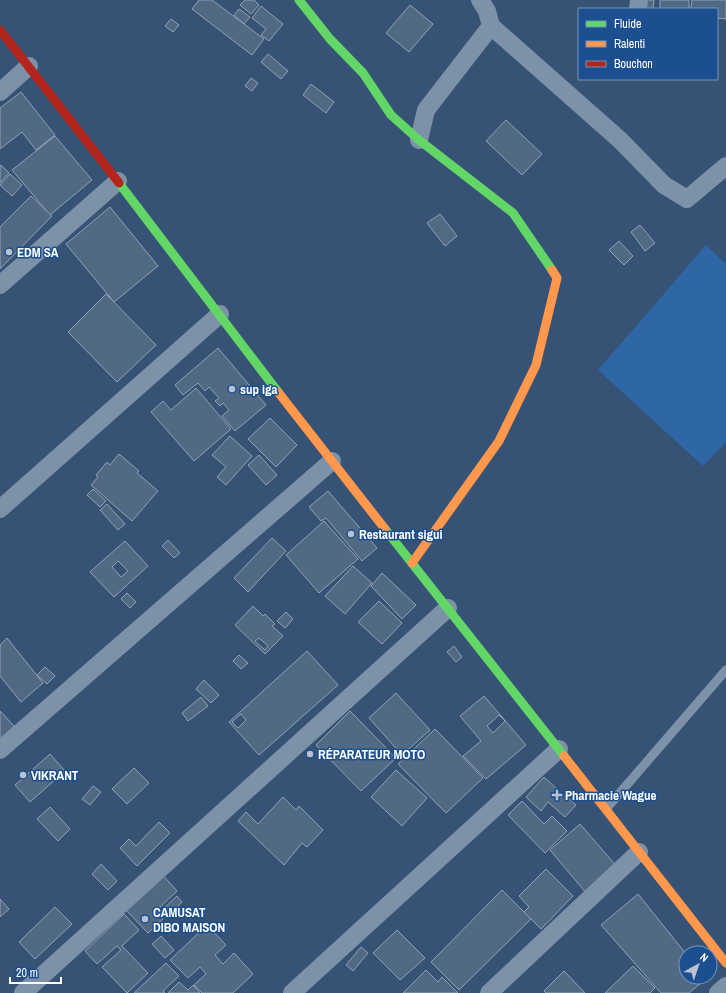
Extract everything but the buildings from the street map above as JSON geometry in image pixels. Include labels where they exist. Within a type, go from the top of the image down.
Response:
[{"type":"street","points":[[299,0],[330,39],[363,73],[391,115],[419,140],[513,213],[557,278],[536,365],[499,441],[412,563]]},
{"type":"street","points":[[480,0],[487,11],[491,26],[620,140],[664,185],[687,198],[726,166]]},
{"type":"street","points":[[419,140],[426,110],[491,26]]},
{"type":"street","points":[[0,30],[118,181],[332,461],[726,963]]},
{"type":"street","points":[[0,92],[29,66]]},
{"type":"street","points":[[0,284],[118,181]]},
{"type":"street","points":[[0,509],[220,314]]},
{"type":"street","points":[[0,750],[332,461]]},
{"type":"street","points":[[23,993],[448,608]]},
{"type":"street","points":[[292,993],[559,749]]},
{"type":"street","points":[[489,993],[639,852]]},
{"type":"street","points":[[718,993],[726,986]]},
{"type":"lane","points":[[606,809],[726,670]]},
{"type":"shaded area","points":[[706,245],[726,264],[726,442],[703,466],[598,370]]},
{"type":"traffic: fast","points":[[299,0],[330,39],[363,73],[391,115],[419,140],[513,213],[552,270]]},
{"type":"traffic: fast","points":[[119,183],[278,392]]},
{"type":"traffic: fast","points":[[385,529],[564,756]]},
{"type":"traffic: slow","points":[[412,563],[499,441],[536,365],[557,278],[552,270]]},
{"type":"traffic: slow","points":[[278,392],[385,529]]},
{"type":"traffic: slow","points":[[564,756],[726,963]]},
{"type":"traffic: jam","points":[[0,30],[119,183]]},
{"type":"place","name":"EDM SA","points":[[9,252]]},
{"type":"place","name":"sup iga","points":[[232,389]]},
{"type":"place","name":"Restaurant sigui","points":[[351,534]]},
{"type":"place","name":"RÉPARATEUR MOTO","points":[[310,754]]},
{"type":"place","name":"VIKRANT","points":[[23,775]]},
{"type":"place","name":"Pharmacie Wague","points":[[557,795]]},
{"type":"place","name":"CAMUSAT DIBO MAISON","points":[[145,919]]}]
